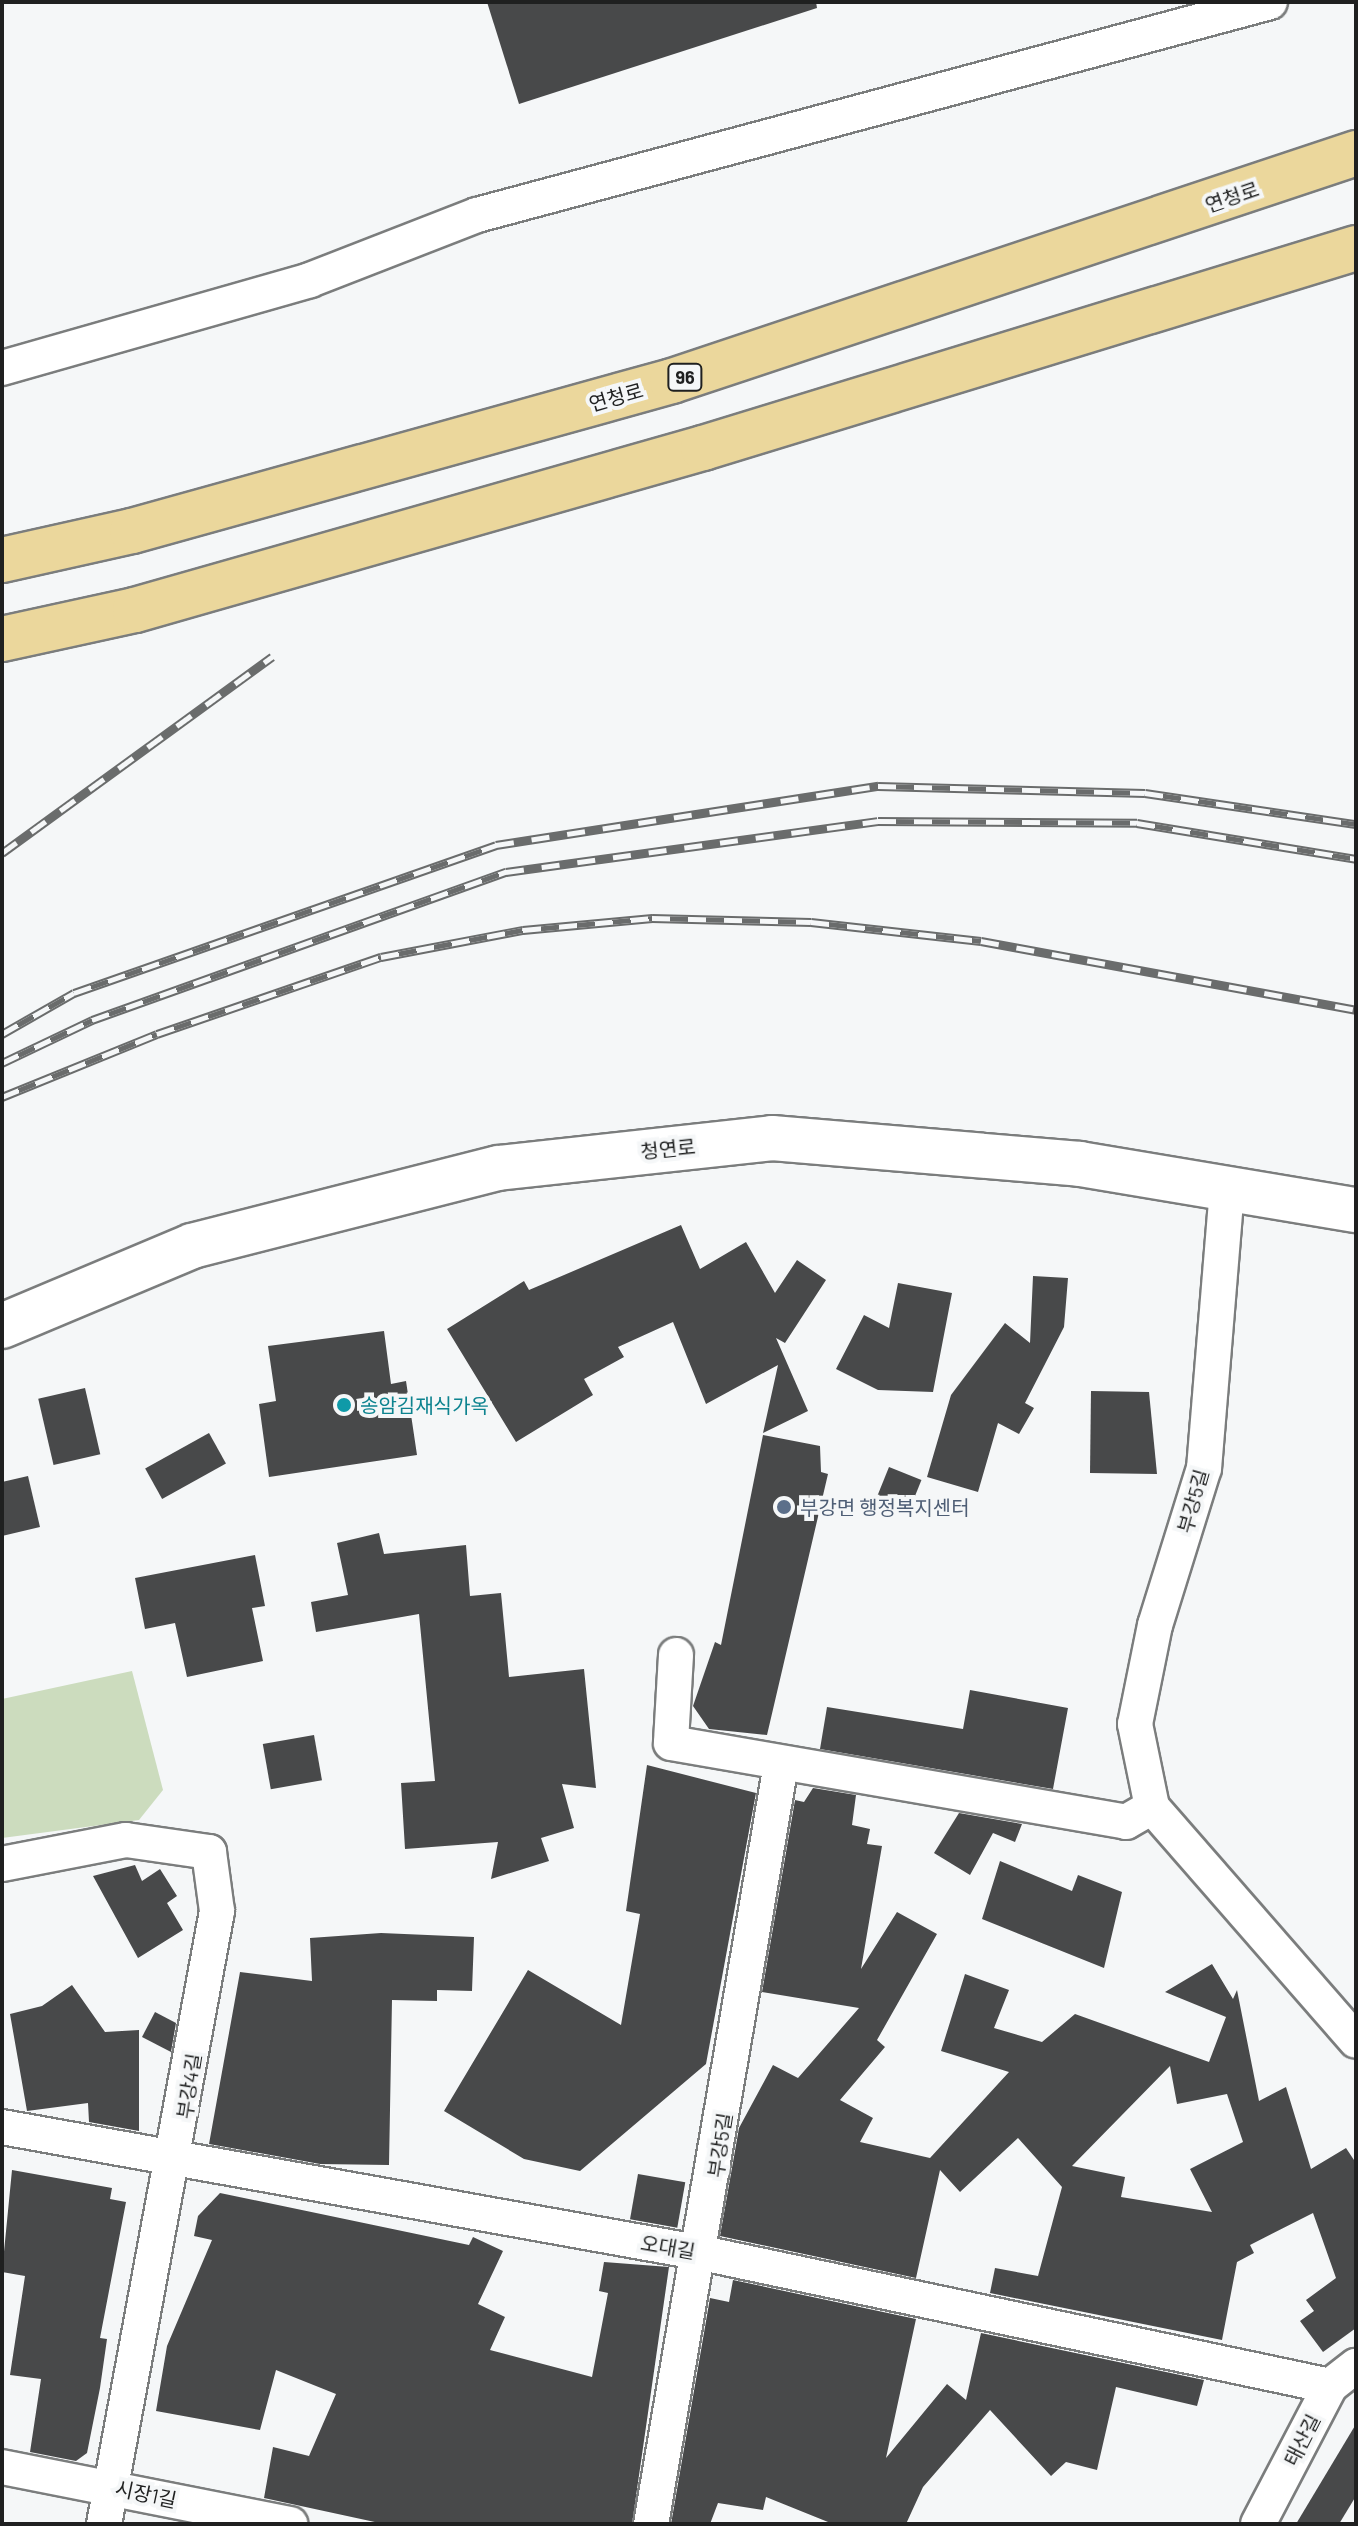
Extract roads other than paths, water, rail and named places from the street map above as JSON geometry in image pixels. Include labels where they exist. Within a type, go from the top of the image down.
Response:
[{"type":"highway","name":"연청로","points":[[2,560],[132,531],[672,381],[1356,153]]},
{"type":"highway","points":[[2,639],[135,610],[703,448],[1356,248]]},
{"type":"main road","name":"청연로","points":[[2,1326],[192,1246],[498,1168],[772,1138],[1080,1164],[1356,1210]]},
{"type":"street","points":[[2,368],[310,280],[477,215],[1270,2]]},
{"type":"street","name":"부강5길","points":[[1227,1189],[1204,1468],[1155,1625],[1135,1724],[1152,1807],[1356,2041]]},
{"type":"street","points":[[676,1655],[671,1743],[1126,1822],[1152,1807]]},
{"type":"street","name":"부강5길","points":[[651,2524],[702,2253],[781,1764]]},
{"type":"street","name":"부강4길","points":[[2,1864],[126,1840],[209,1852],[217,1911],[177,2159],[104,2524]]},
{"type":"street","name":"오대길","points":[[2,2127],[702,2253],[1343,2376]]},
{"type":"street","name":"태산길","points":[[1258,2524],[1343,2376]]},
{"type":"street","name":"시장1길","points":[[2,2467],[290,2524]]},
{"type":"railway","points":[[2,853],[272,657]]},
{"type":"railway","points":[[2,1034],[74,993],[496,845],[878,786],[1145,793],[1356,824]]},
{"type":"railway","points":[[2,1063],[92,1020],[506,872],[878,821],[1137,823],[1356,859]]},
{"type":"railway","points":[[2,1097],[157,1034],[381,957],[523,930],[652,918],[811,922],[981,941],[1356,1010]]},
{"type":"place","name":"송암김재식가옥","points":[[344,1405]]},
{"type":"place","name":"부강면 행정복지센터","points":[[784,1507]]}]
